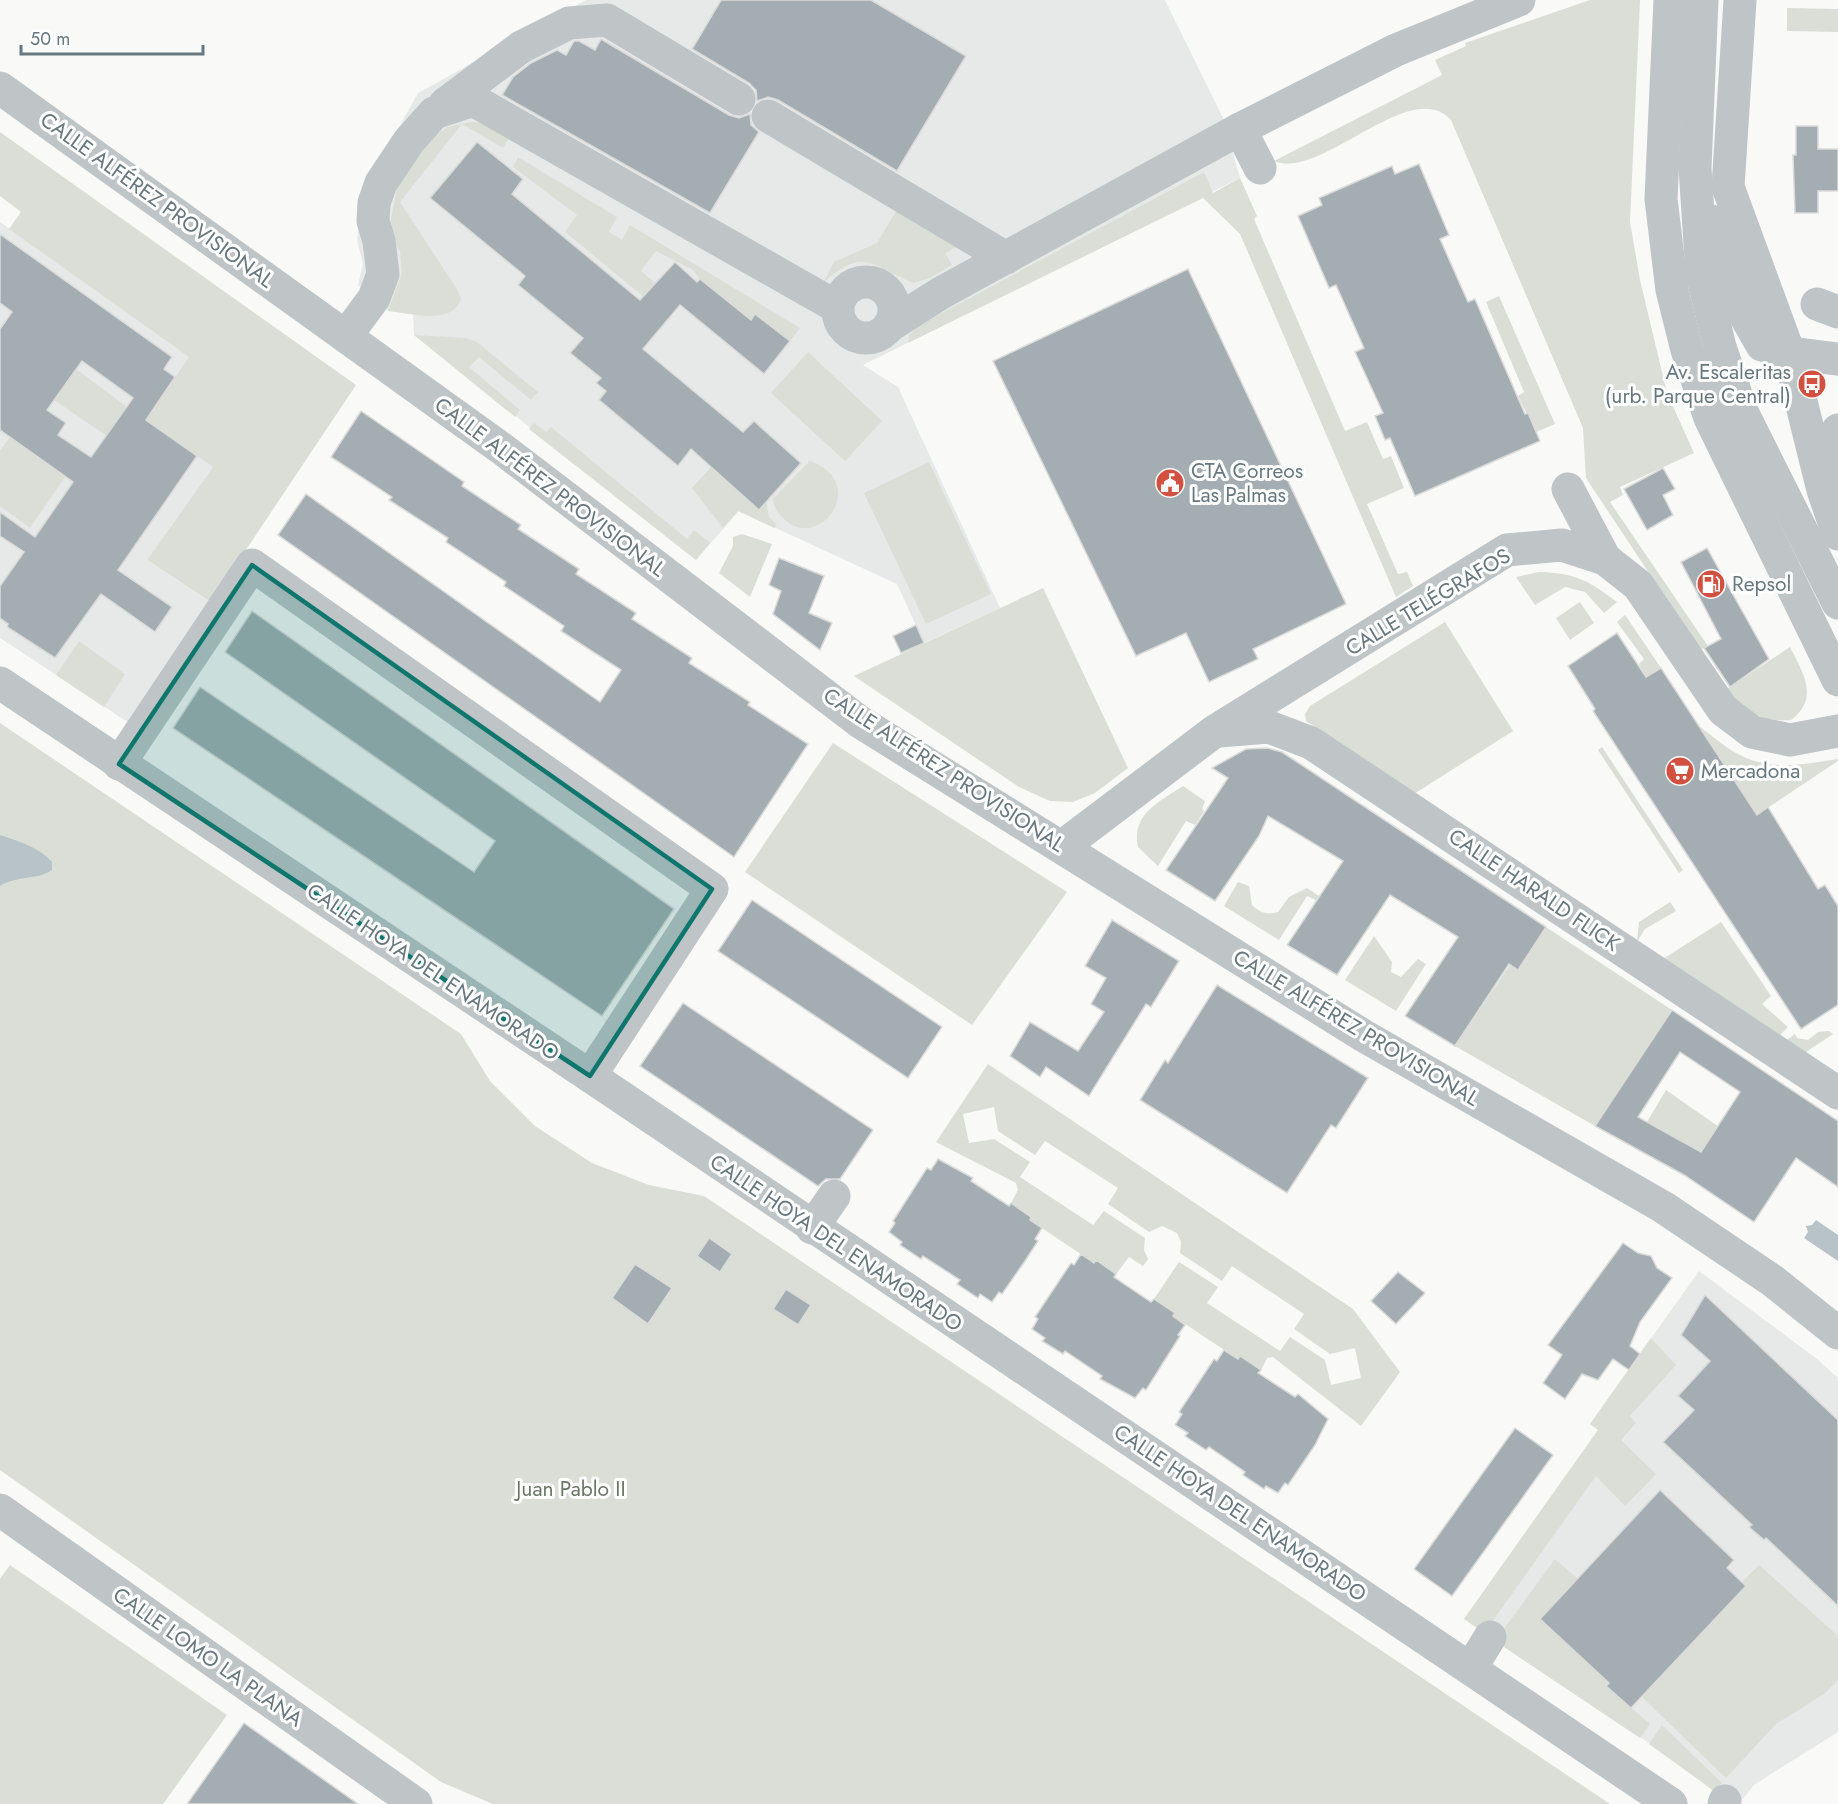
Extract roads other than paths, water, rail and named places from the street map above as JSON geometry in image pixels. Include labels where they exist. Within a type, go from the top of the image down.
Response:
[{"type":"street","points":[[890,311],[879,285],[861,282],[845,290],[837,307],[841,325],[856,337],[875,337],[890,311],[941,293],[1240,129],[1396,50],[1519,0]]},
{"type":"street","points":[[1670,0],[1660,199],[1672,290],[1687,350],[1710,418],[1838,680]]},
{"type":"street","points":[[1702,0],[1695,168],[1702,274],[1720,347],[1742,412],[1838,603]]},
{"type":"street","points":[[1740,0],[1728,187],[1789,353],[1823,490],[1838,534]]},
{"type":"street","points":[[346,336],[374,298],[383,274],[379,241],[373,221],[374,203],[381,183],[404,148],[434,112],[472,92],[520,47],[569,23],[607,20],[739,99]]},
{"type":"street","name":"CALLE ALFÉREZ PROVISIONAL","points":[[0,88],[501,448],[861,722],[1364,1036],[1663,1207],[1773,1281],[1838,1333]]},
{"type":"street","points":[[472,92],[837,307]]},
{"type":"street","points":[[768,116],[1006,258]]},
{"type":"street","points":[[1240,129],[1260,168]]},
{"type":"street","points":[[1695,168],[1734,296],[1762,345],[1789,353],[1838,359]]},
{"type":"street","points":[[1823,490],[1838,430]]},
{"type":"street","points":[[1562,545],[1570,509],[1569,489],[1605,559]]},
{"type":"street","name":"CALLE TELÉGRAFOS","points":[[1063,846],[1141,773],[1454,599],[1507,550],[1562,545],[1605,559],[1638,585],[1723,710],[1752,732],[1790,740],[1838,731]]},
{"type":"street","points":[[119,764],[252,565],[712,889],[590,1076]]},
{"type":"street","name":"CALLE HOYA DEL ENAMORADO","points":[[0,683],[1471,1668],[1666,1803]]},
{"type":"street","name":"CALLE HARALD FLICK","points":[[1215,731],[1269,727],[1311,743],[1414,802],[1612,934],[1838,1093]]},
{"type":"street","points":[[812,1228],[834,1196]]},
{"type":"street","name":"CALLE LOMO LA PLANA","points":[[0,1510],[416,1804]]},
{"type":"street","points":[[1471,1668],[1490,1637]]},
{"type":"place","name":"Av. Escaleritas (urb. Parque Central)","points":[[1812,384]]},
{"type":"place","name":"CTA Correos Las Palmas","points":[[1170,483]]},
{"type":"place","name":"Repsol","points":[[1711,584]]},
{"type":"place","name":"Mercadona","points":[[1680,771]]},
{"type":"park label","name":"Juan Pablo II","points":[[571,1489]]}]
